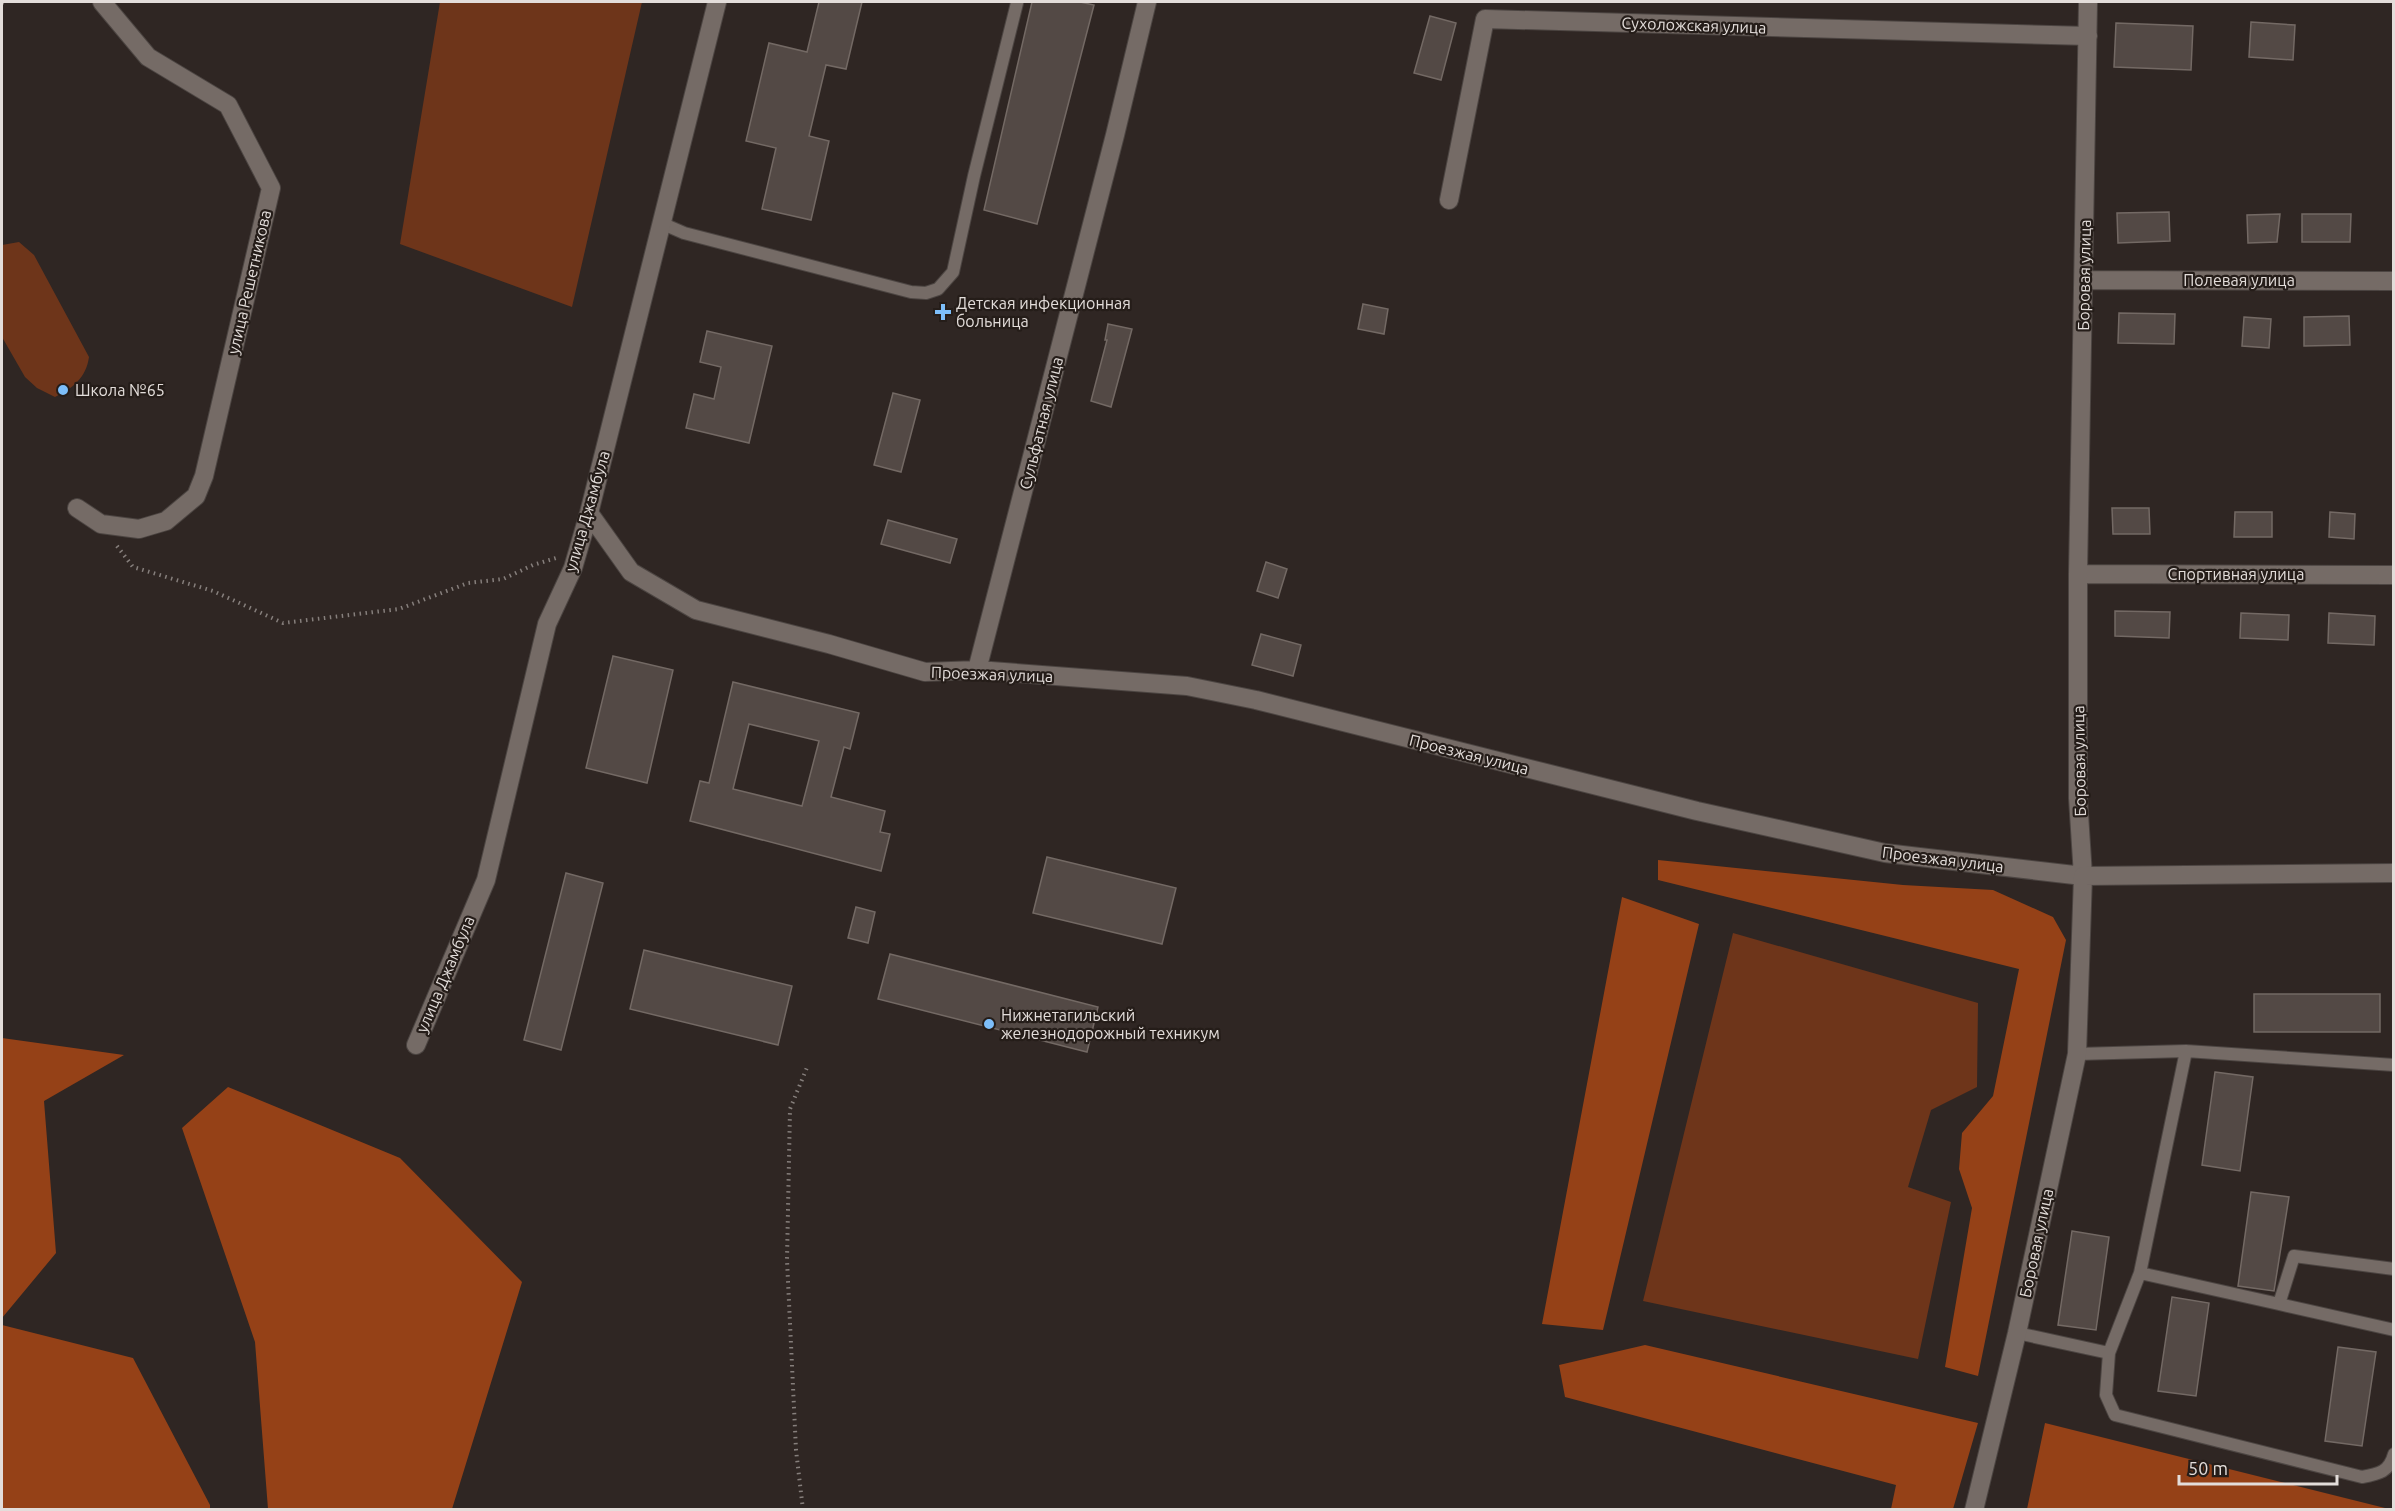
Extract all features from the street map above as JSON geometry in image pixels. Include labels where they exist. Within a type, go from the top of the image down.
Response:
[{"type":"street","name":"улица Решетникова","points":[[77,508],[101,524],[139,529],[166,521],[196,496],[204,476],[271,188],[228,105],[148,57],[102,2]]},
{"type":"street","name":"улица Джамбула","points":[[416,1044],[486,880],[547,624],[573,568],[589,513],[717,2]]},
{"type":"street","name":"Сульфатная улица","points":[[977,670],[1147,2]]},
{"type":"street","name":"Боровая улица","points":[[1974,1509],[2016,1333],[2077,1054],[2083,876],[2078,798],[2078,574],[2088,2]]},
{"type":"street","name":"Сухоложская улица","points":[[1449,200],[1485,19],[2088,36]]},
{"type":"street","name":"Полевая улица","points":[[2084,280],[2394,281]]},
{"type":"street","name":"Проезжая улица","points":[[589,513],[631,572],[696,610],[829,644],[925,672],[977,670],[1187,686],[1256,700],[1697,811],[1886,853],[2083,876],[2394,873]]},
{"type":"street","name":"Спортивная улица","points":[[2078,574],[2394,574]]},
{"type":"lane","points":[[662,223],[684,233],[911,292],[926,293],[938,289],[953,272],[1017,3]]},
{"type":"lane","points":[[2077,1054],[2186,1051],[2394,1065]]},
{"type":"lane","points":[[2186,1051],[2140,1273],[2109,1353],[2106,1395],[2115,1415],[2362,1477],[2378,1474],[2391,1464],[2394,1454]]},
{"type":"lane","points":[[2279,1304],[2294,1256],[2394,1269]]},
{"type":"lane","points":[[2140,1273],[2394,1330]]},
{"type":"lane","points":[[2016,1333],[2109,1353]]},
{"type":"path","points":[[101,524],[133,567],[213,591],[283,623],[399,609],[468,583],[503,579],[533,565],[558,558],[573,568]]},
{"type":"path","points":[[802,1509],[796,1450],[787,1260],[790,1109],[808,1065]]},
{"type":"shaded area","points":[[440,2],[642,2],[572,307],[400,244]]},
{"type":"shaded area","points":[[19,242],[34,255],[89,357],[85,371],[78,382],[55,397],[37,388],[25,377],[2,337],[2,245]]},
{"type":"shaded area","points":[[1658,860],[1903,885],[1993,890],[2053,917],[2066,940],[1978,1376],[1945,1367],[1972,1208],[1959,1169],[1962,1133],[1993,1096],[2019,969],[1658,880]]},
{"type":"shaded area","points":[[1622,897],[1699,924],[1603,1330],[1542,1324]]},
{"type":"shaded area","points":[[1733,933],[1978,1003],[1977,1087],[1931,1110],[1908,1187],[1951,1202],[1918,1359],[1643,1301]]},
{"type":"shaded area","points":[[2,1038],[124,1055],[44,1101],[56,1253],[2,1318]]},
{"type":"shaded area","points":[[228,1087],[400,1158],[522,1282],[452,1509],[268,1509],[255,1342],[182,1128]]},
{"type":"shaded area","points":[[2,1325],[133,1358],[210,1505],[210,1509],[2,1509]]},
{"type":"shaded area","points":[[1645,1345],[1978,1423],[1953,1509],[1891,1509],[1896,1485],[1565,1397],[1559,1365]]},
{"type":"shaded area","points":[[2045,1423],[2389,1509],[2027,1509]]},
{"type":"building","points":[[819,2],[862,2],[846,69],[826,65],[809,136],[829,141],[811,220],[762,209],[776,148],[746,141],[769,43],[807,52]]},
{"type":"building","points":[[1032,2],[1080,2],[1094,5],[1037,224],[984,210]]},
{"type":"building","points":[[1430,16],[1456,23],[1441,80],[1414,73]]},
{"type":"building","points":[[2251,22],[2295,25],[2293,60],[2249,57]]},
{"type":"building","points":[[2116,23],[2193,26],[2191,70],[2114,67]]},
{"type":"building","points":[[2169,212],[2170,241],[2118,243],[2117,213]]},
{"type":"building","points":[[2280,214],[2277,242],[2248,243],[2247,215]]},
{"type":"building","points":[[2302,214],[2351,214],[2350,242],[2302,242]]},
{"type":"building","points":[[1363,304],[1388,309],[1384,334],[1358,329]]},
{"type":"building","points":[[2119,313],[2175,314],[2174,344],[2118,343]]},
{"type":"building","points":[[2349,316],[2350,345],[2304,346],[2304,317]]},
{"type":"building","points":[[2244,317],[2271,319],[2269,348],[2242,346]]},
{"type":"building","points":[[1108,324],[1132,329],[1111,407],[1091,401],[1107,340],[1105,340]]},
{"type":"building","points":[[707,331],[772,346],[749,443],[686,428],[694,394],[714,399],[721,367],[700,362]]},
{"type":"building","points":[[893,393],[920,400],[901,472],[874,465]]},
{"type":"building","points":[[2112,508],[2149,508],[2150,534],[2113,534]]},
{"type":"building","points":[[2235,512],[2272,512],[2272,537],[2234,537]]},
{"type":"building","points":[[2330,512],[2355,514],[2354,539],[2329,537]]},
{"type":"building","points":[[888,520],[957,539],[950,563],[881,544]]},
{"type":"building","points":[[1266,562],[1287,569],[1278,598],[1257,591]]},
{"type":"building","points":[[2115,611],[2170,612],[2169,638],[2115,636]]},
{"type":"building","points":[[2241,613],[2289,615],[2288,640],[2240,638]]},
{"type":"building","points":[[2329,613],[2375,616],[2374,645],[2328,643]]},
{"type":"building","points":[[1261,634],[1301,645],[1293,676],[1252,665]]},
{"type":"building","points":[[613,656],[673,670],[647,783],[586,768]]},
{"type":"building","points":[[733,682],[859,713],[850,749],[844,747],[831,797],[885,811],[880,832],[890,834],[881,871],[690,821],[700,781],[709,783]],"holes":[[[749,724],[819,741],[802,806],[733,789]]]},
{"type":"building","points":[[1047,857],[1176,888],[1162,944],[1033,913]]},
{"type":"building","points":[[566,873],[603,883],[561,1050],[524,1040]]},
{"type":"building","points":[[856,907],[875,912],[868,943],[848,938]]},
{"type":"building","points":[[644,950],[792,986],[778,1045],[630,1009]]},
{"type":"building","points":[[890,954],[1098,1007],[1087,1052],[878,999]]},
{"type":"building","points":[[2254,994],[2380,994],[2380,1032],[2254,1032]]},
{"type":"building","points":[[2215,1072],[2253,1077],[2240,1171],[2202,1165]]},
{"type":"building","points":[[2251,1192],[2289,1197],[2274,1291],[2238,1286]]},
{"type":"building","points":[[2072,1231],[2109,1237],[2096,1330],[2058,1325]]},
{"type":"building","points":[[2172,1297],[2209,1303],[2196,1396],[2158,1391]]},
{"type":"building","points":[[2338,1347],[2376,1352],[2362,1446],[2325,1441]]},
{"type":"place","name":"Детская инфекционная больница","points":[[943,312]]},
{"type":"place","name":"Школа №65","points":[[63,390]]},
{"type":"place","name":"Нижнетагильский железнодорожный техникум","points":[[989,1024]]}]
